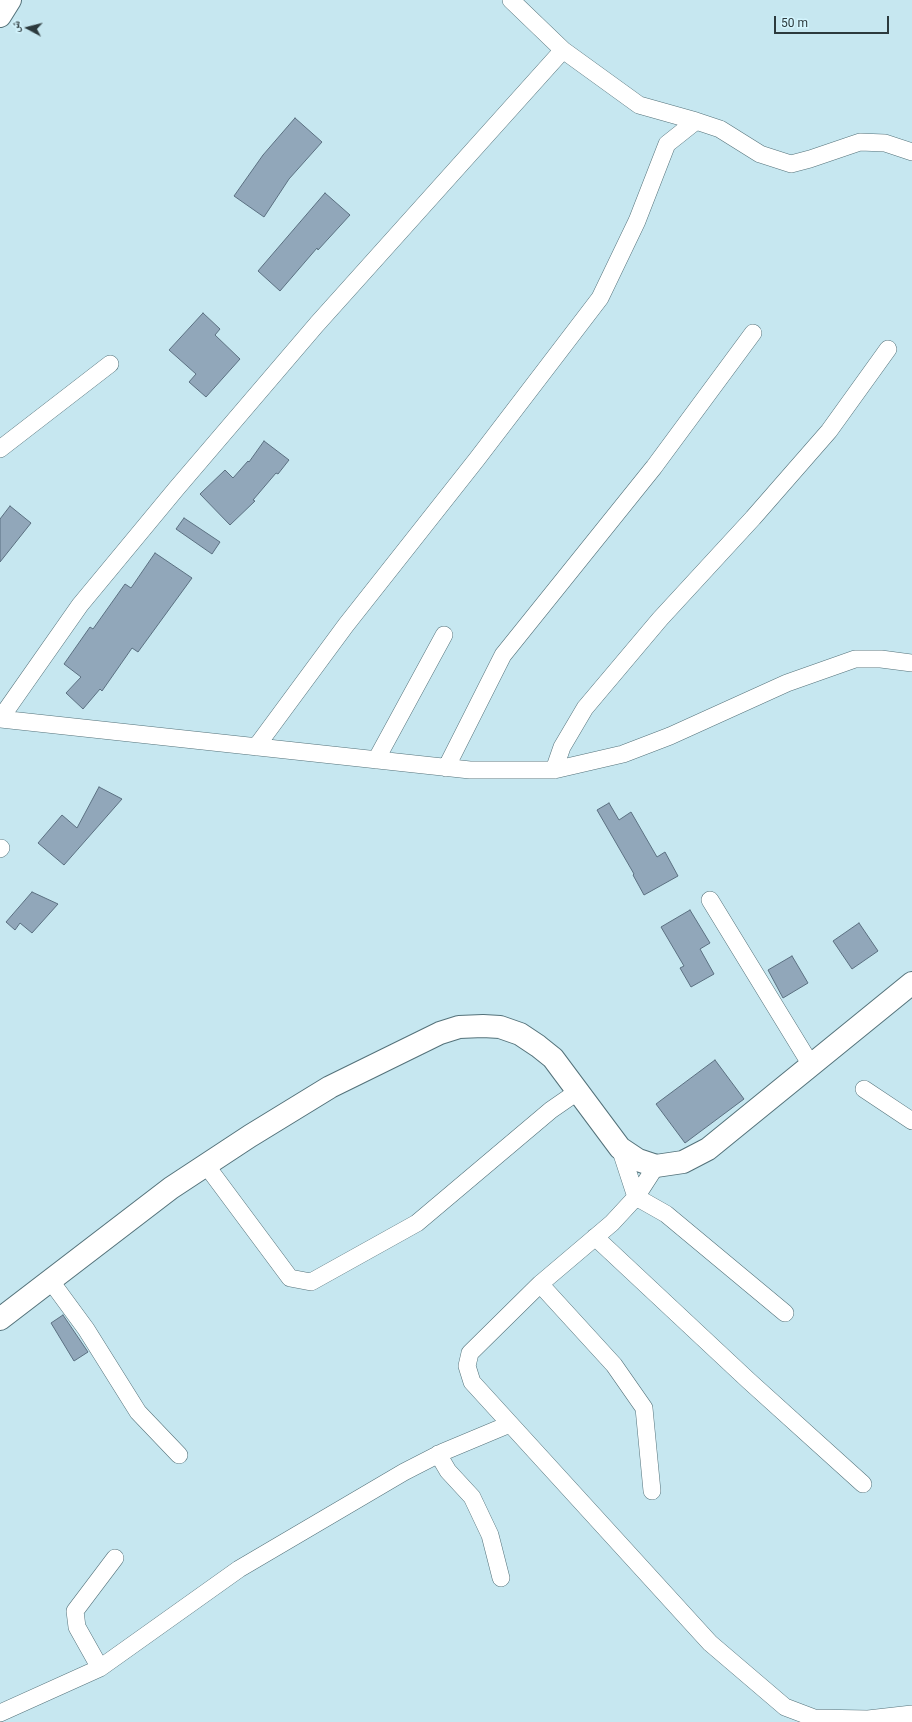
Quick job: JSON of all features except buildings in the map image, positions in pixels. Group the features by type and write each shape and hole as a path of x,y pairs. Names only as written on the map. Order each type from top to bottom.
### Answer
{"street":[{"path":"0,16 10,0"},
{"path":"511,0 563,50 639,105 696,120 720,129 760,154 791,164 860,142 884,143 912,152"},
{"path":"563,50 317,324 171,495 80,605 0,719 446,768 470,770 554,770 623,754 670,736 787,683 855,659 881,659 912,663"},
{"path":"256,747 346,625 477,459 600,298 637,221 667,144 696,120"},
{"path":"446,768 504,655 654,467 753,333"},
{"path":"554,770 562,747 585,708 660,620 753,518 829,431 888,349"},
{"path":"0,449 110,364"},
{"path":"376,760 444,635"},
{"path":"710,900 811,1065"},
{"path":"0,1319 171,1188 250,1136 330,1087 440,1033 459,1027 500,1027 520,1034 553,1058 620,1148 638,1160 656,1166 683,1162 708,1149 912,983"},
{"path":"864,1089 912,1121"},
{"path":"206,1165 290,1278 311,1282 417,1223 528,1128 577,1092"},
{"path":"620,1148 636,1197 666,1214 785,1313"},
{"path":"656,1166 636,1197 595,1237 540,1284 470,1353 467,1366 472,1382 710,1643 785,1707 814,1718 867,1720 912,1714"},
{"path":"595,1237 748,1381 863,1484"},
{"path":"50,1280 86,1329 138,1412 179,1455"},
{"path":"540,1284 614,1365 644,1408 652,1491"},
{"path":"0,1713 100,1668 239,1569 404,1472 438,1454 510,1424"},
{"path":"438,1454 448,1471 472,1497 490,1535 500,1578"},
{"path":"100,1668 77,1627 75,1610 116,1558"}]}
